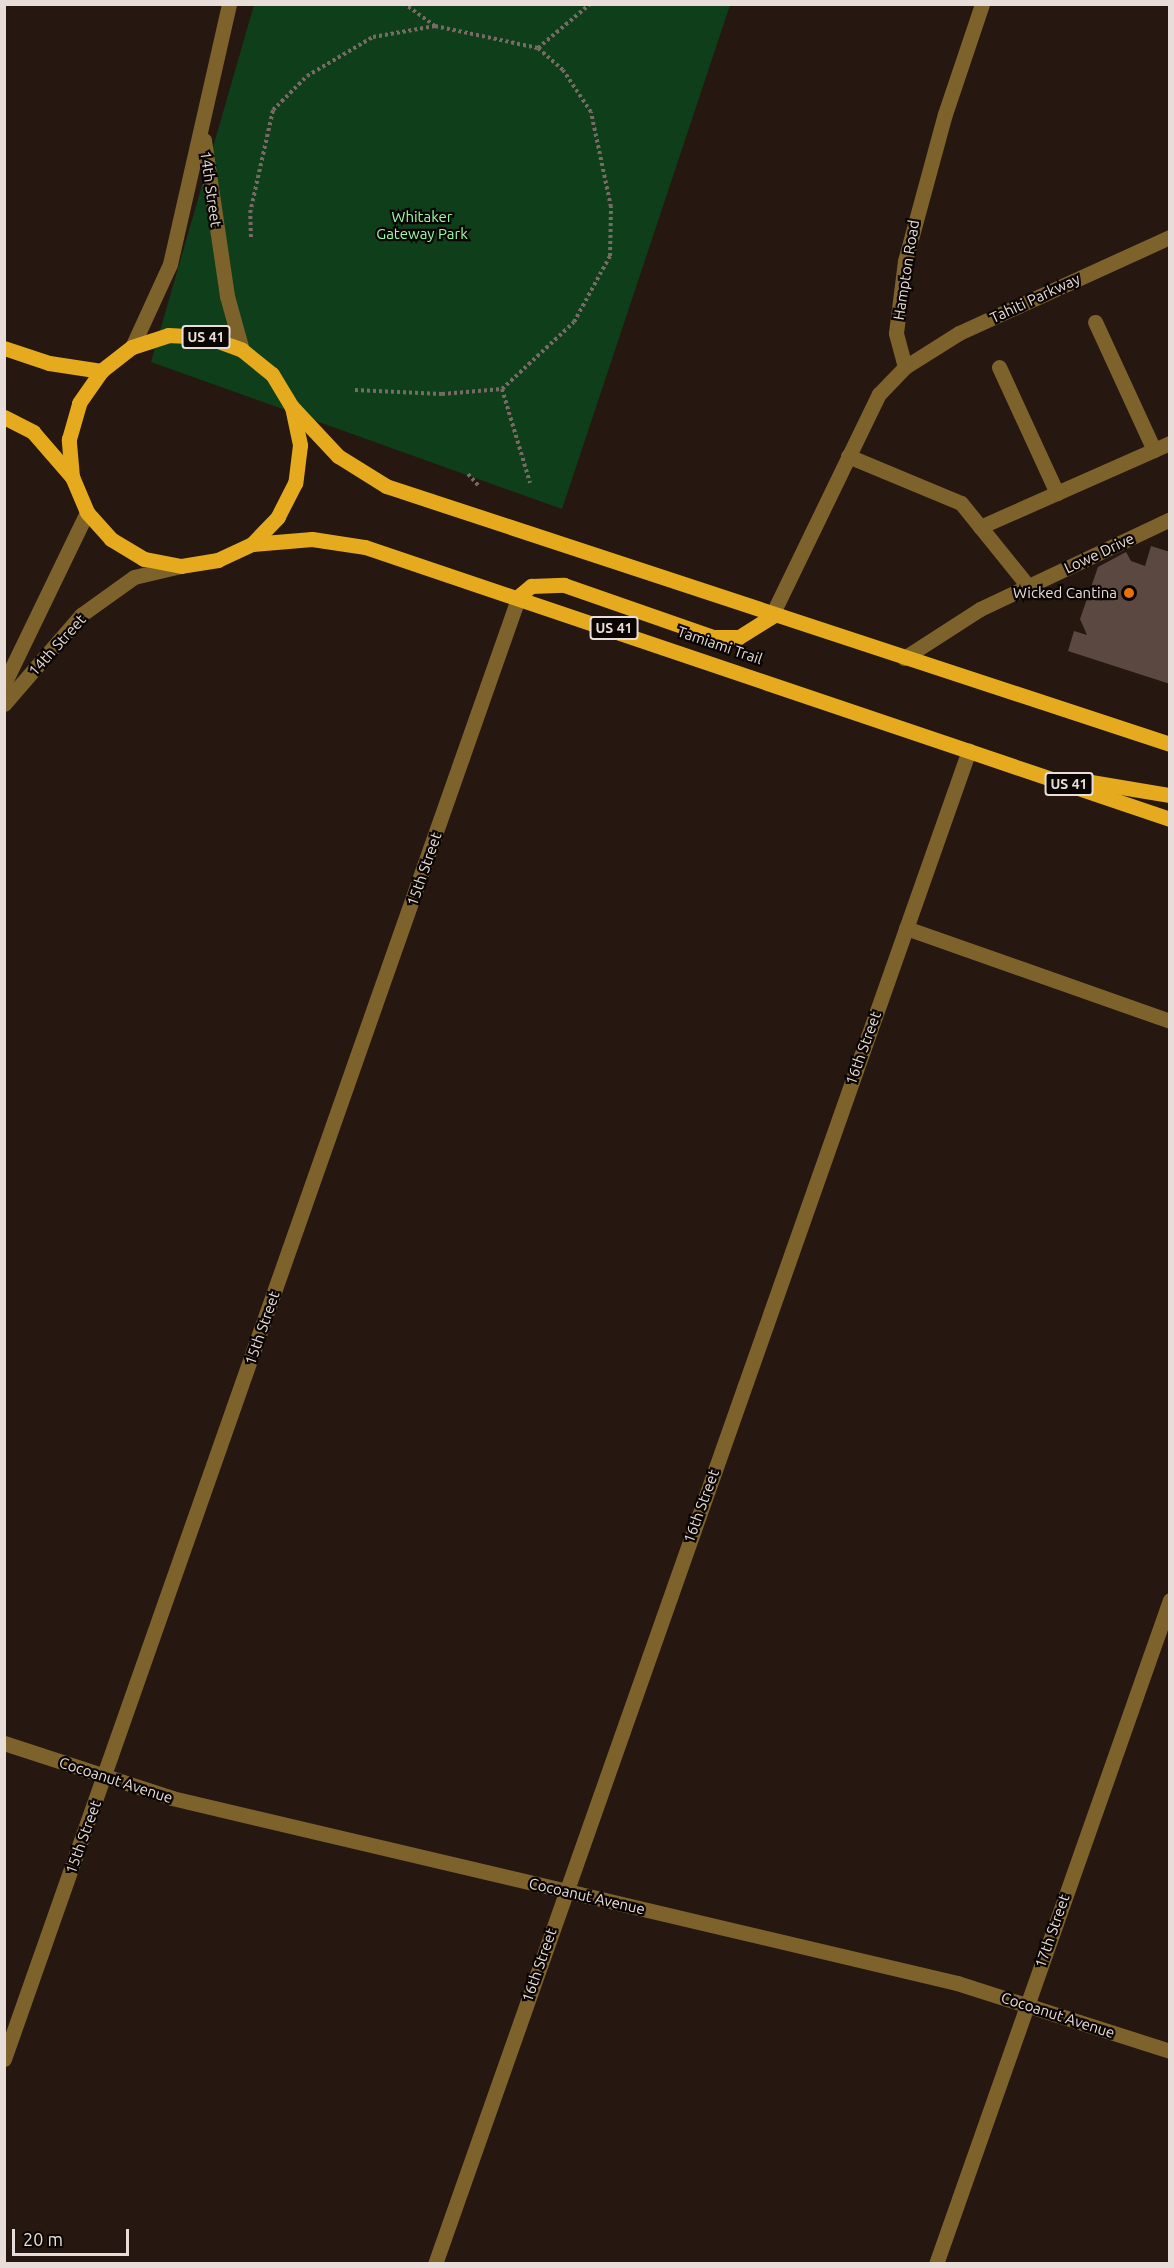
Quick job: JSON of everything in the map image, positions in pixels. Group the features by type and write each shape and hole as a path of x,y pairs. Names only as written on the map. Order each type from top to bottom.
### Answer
{"main road":[{"name":"Tamiami Trail","path":"72,477 69,439 79,403 101,370 132,347 178,336 207,337 242,350 272,374 292,407 338,456 386,486 771,616 1170,744"},
{"path":"4,348 49,363 101,370"},
{"name":"Tamiami Trail","path":"252,544 278,517 295,483 300,445 292,407"},
{"name":"Tamiami Trail","path":"4,417 33,432 72,477 87,512 111,540 144,559 181,566 218,560 252,544 312,539 365,548 519,596 1170,819"},
{"path":"519,596 531,586 564,585 713,637 739,637 771,616"},
{"path":"1035,773 1170,795"}],"street":[{"name":"14th Street","path":"132,347 170,264 203,134 229,4"},
{"name":"Hampton Road","path":"905,367 896,333 905,261 920,196 982,4"},
{"name":"14th Street","path":"203,134 227,296 242,350"},
{"name":"Tahiti Parkway","path":"905,367 959,333 1170,237"},
{"path":"1095,322 1154,450"},
{"path":"771,616 879,394 905,367"},
{"path":"999,367 1058,493"},
{"path":"980,527 1170,443"},
{"path":"849,456 961,503 1028,586"},
{"name":"14th Street","path":"4,684 87,512"},
{"name":"Lowe Drive","path":"904,658 1028,586 1170,519"},
{"name":"14th Street","path":"4,704 81,615 134,577 181,566"},
{"name":"15th Street","path":"4,2059 519,596"},
{"name":"16th Street","path":"435,2264 565,1890 969,750"},
{"path":"906,928 1170,1022"},
{"name":"17th Street","path":"936,2264 1170,1600"},
{"name":"Cocoanut Avenue","path":"4,1743 104,1777 957,1983 1170,2051"}],"path":[{"path":"405,4 435,26"},
{"path":"538,48 590,4"},
{"path":"251,237 250,213 273,110 307,76 373,37 435,26 538,48 563,70 591,112 611,207 610,256 574,322 502,389 442,394 355,390"},
{"path":"502,389 530,483"}],"green space":[{"name":"Whitaker Gateway Park","path":"254,5 730,5 562,509 151,362"}],"building":[{"name":"Wicked Cantina","path":"1151,546 1170,552 1170,684 1068,651 1074,631 1087,635 1080,619 1098,567 1126,552 1131,561 1145,566"}],"place":[{"name":"Wicked Cantina","path":"1129,593"}]}
